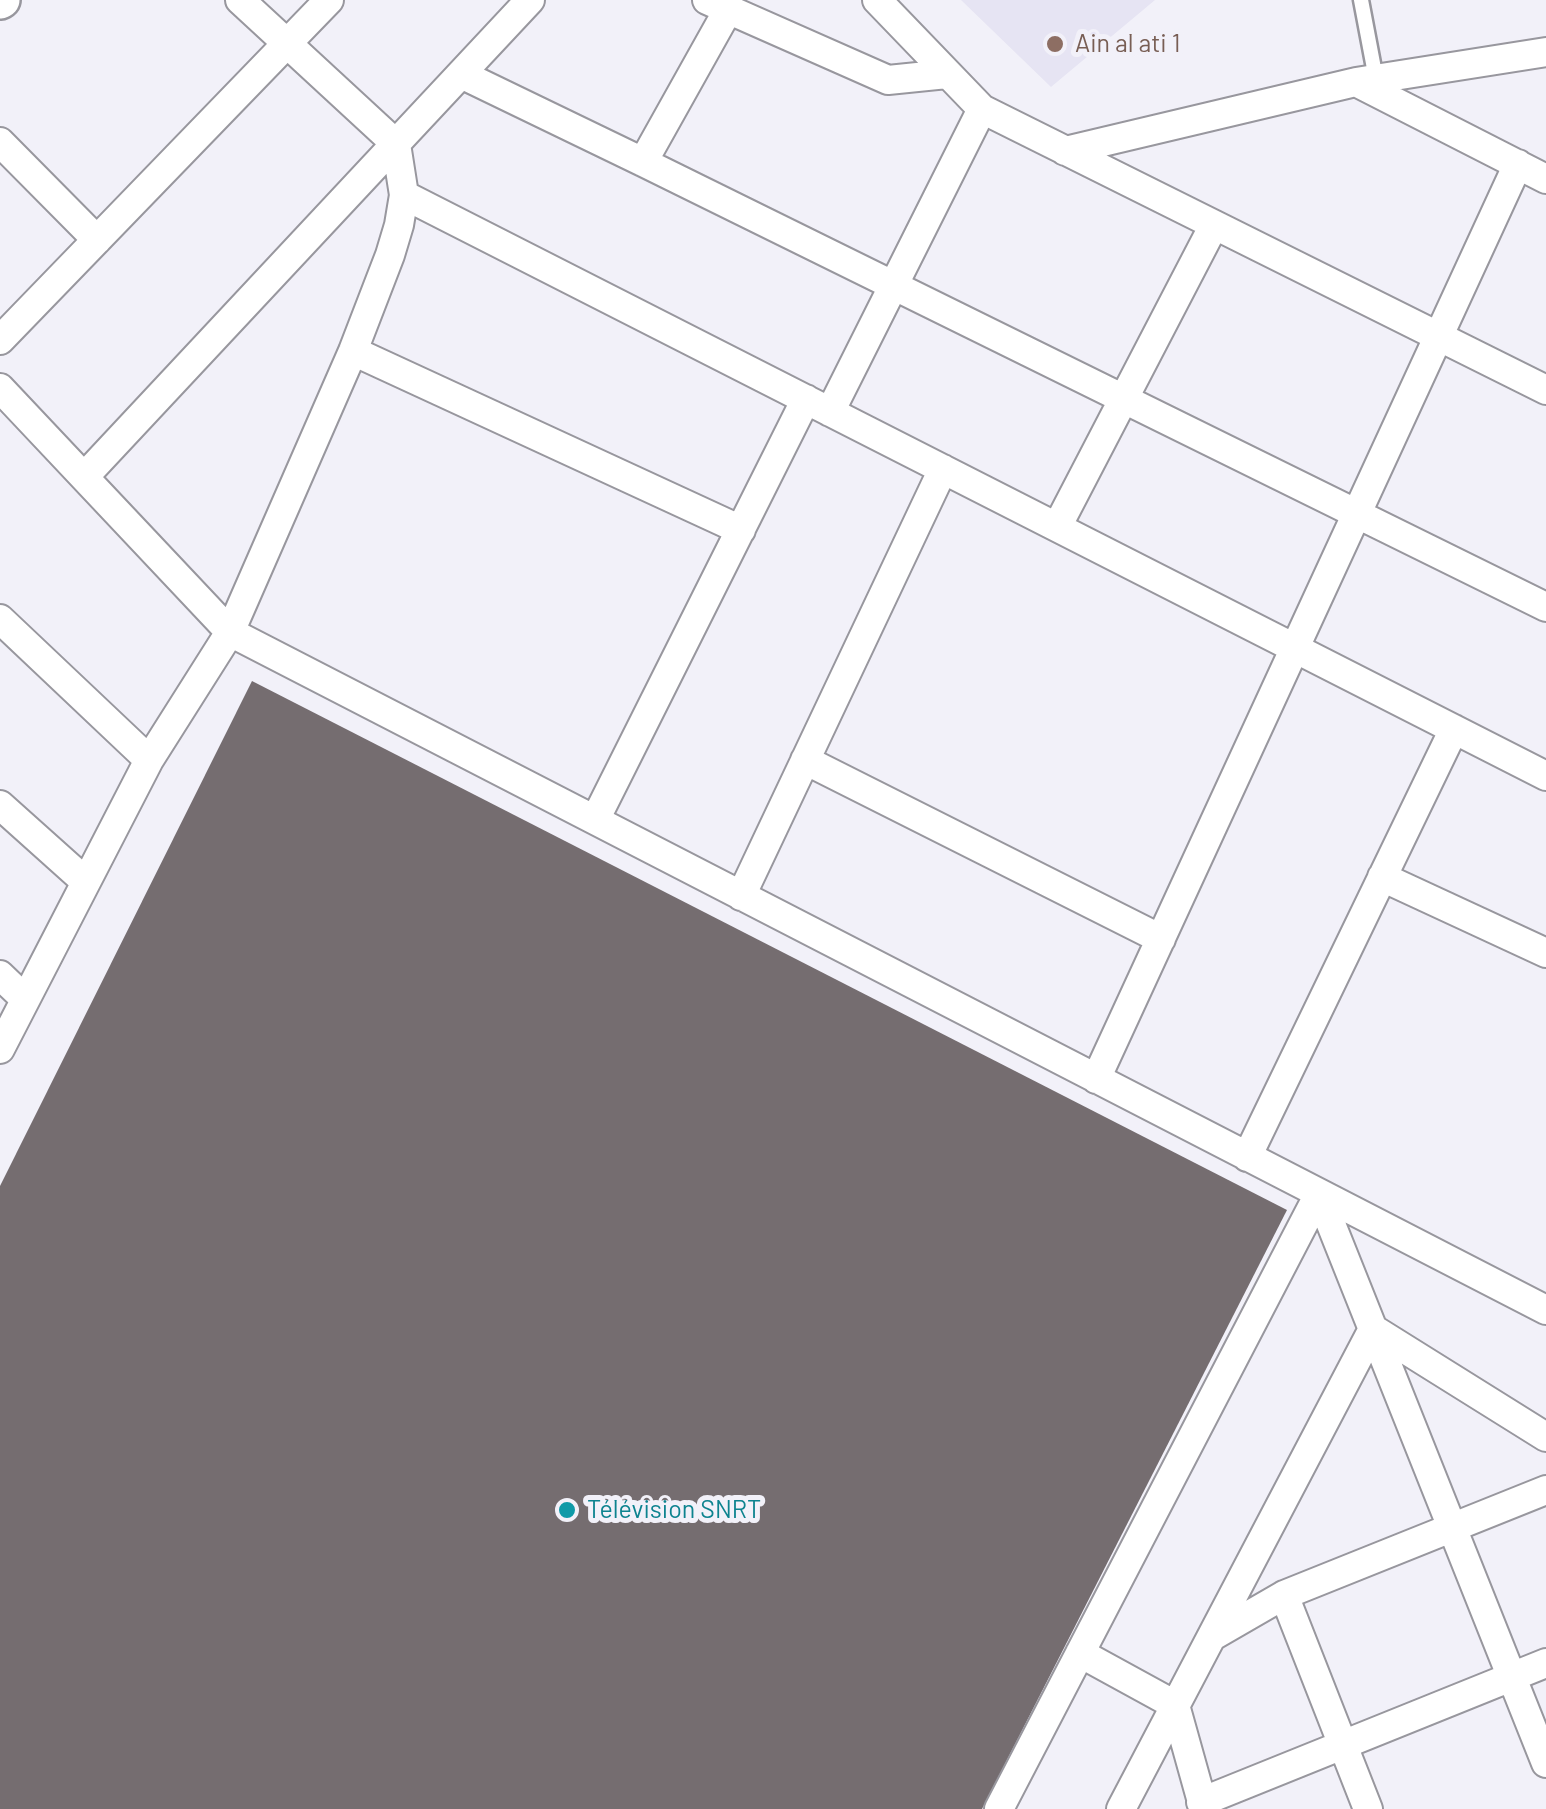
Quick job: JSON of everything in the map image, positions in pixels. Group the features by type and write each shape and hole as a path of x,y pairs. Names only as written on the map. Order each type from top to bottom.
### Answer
{"street":[{"path":"0,1048 148,760 230,632 390,256 404,195 396,144 240,0"},
{"path":"0,340 329,0"},
{"path":"84,477 530,0"},
{"path":"877,0 982,109 1546,390"},
{"path":"643,162 718,5 888,80 948,74"},
{"path":"1065,150 1366,80 1546,52"},
{"path":"461,74 1546,608"},
{"path":"1366,80 1546,179"},
{"path":"595,820 741,530 894,286 982,109"},
{"path":"0,142 97,240"},
{"path":"1096,1079 1518,164"},
{"path":"404,195 1546,776"},
{"path":"1057,527 1214,225"},
{"path":"352,351 741,530"},
{"path":"0,388 230,632 1546,1310"},
{"path":"741,896 943,469"},
{"path":"0,619 148,760"},
{"path":"1248,1157 1454,729"},
{"path":"805,760 1161,939"},
{"path":"0,805 86,882"},
{"path":"1382,877 1546,953"},
{"path":"0,974 25,999"},
{"path":"1319,1194 1546,1763"},
{"path":"999,1809 1319,1194"},
{"path":"1373,1329 1546,1437"},
{"path":"1121,1809 1373,1329"},
{"path":"1212,1637 1284,1595 1546,1490"},
{"path":"1284,1595 1368,1809"},
{"path":"1080,1653 1175,1706 1203,1805 1546,1663"}],"lane":[{"path":"1361,0 1366,80"}],"shaded area":[{"name":"Ain al ati 1","path":"961,0 1155,0 1051,87"}],"building":[{"name":"Télévision SNRT","path":"252,681 1287,1210 982,1809 0,1809 0,1186"}],"place":[{"name":"Ain al ati 1","path":"1055,44"},
{"name":"Télévision SNRT","path":"567,1510"}]}
